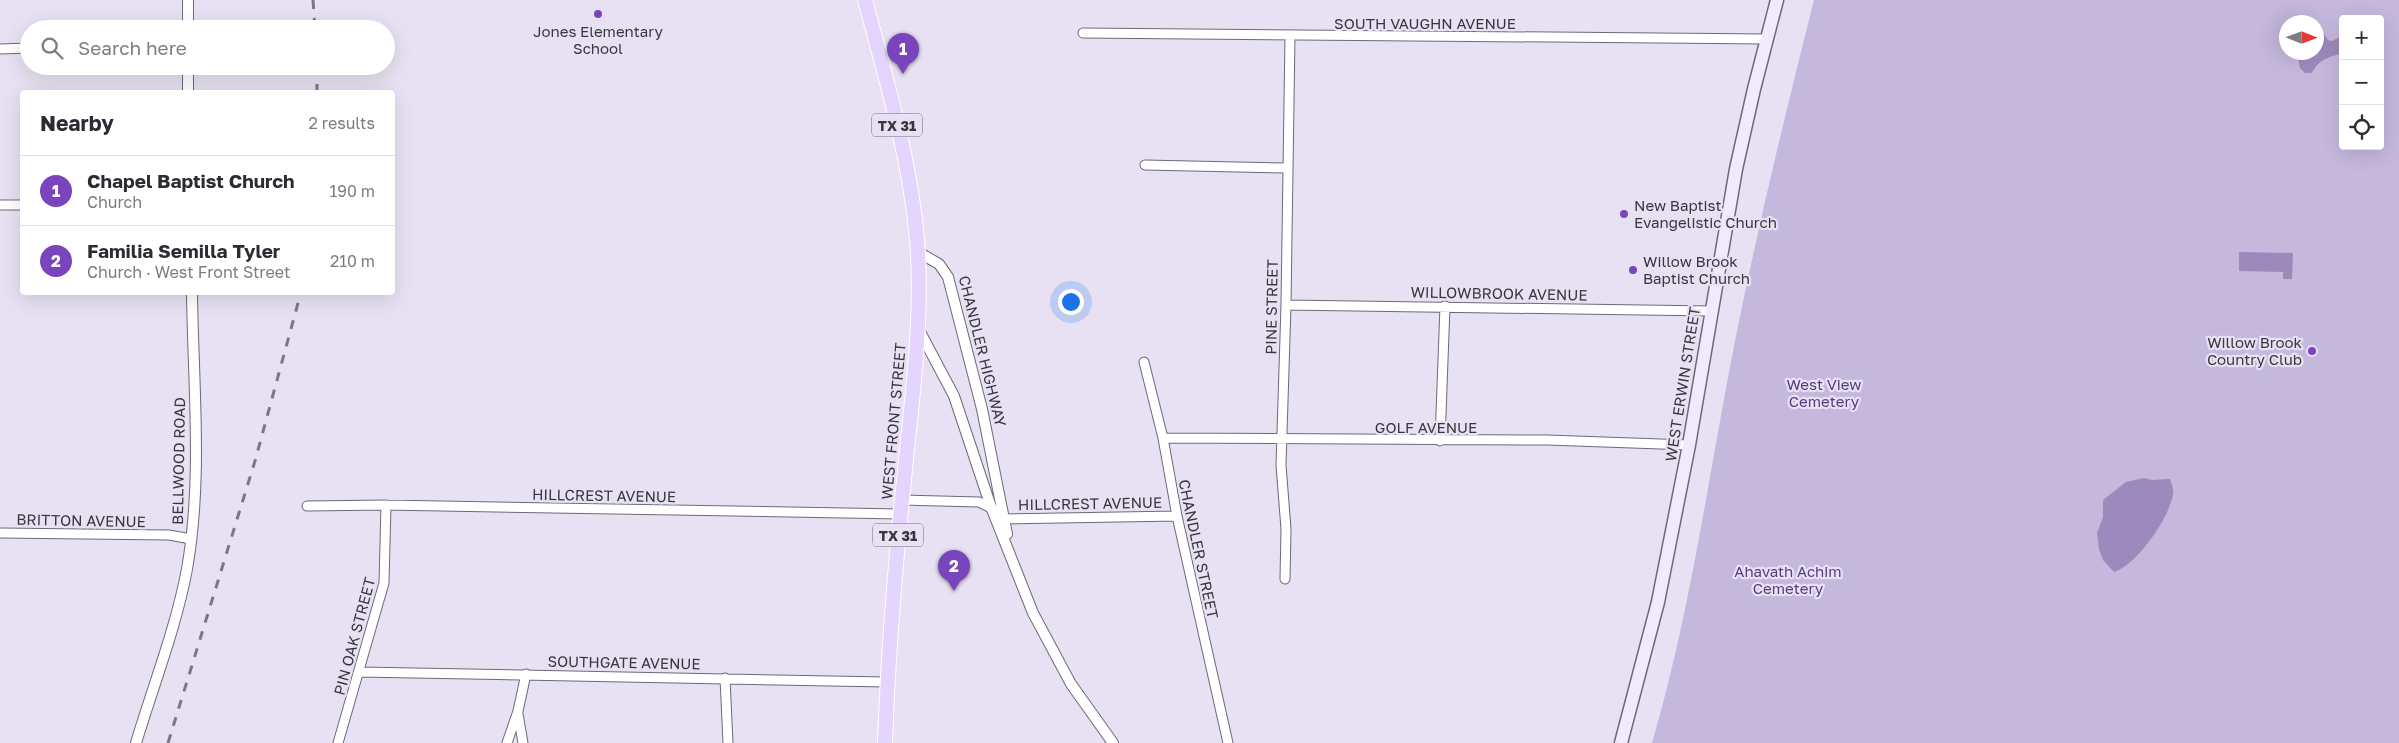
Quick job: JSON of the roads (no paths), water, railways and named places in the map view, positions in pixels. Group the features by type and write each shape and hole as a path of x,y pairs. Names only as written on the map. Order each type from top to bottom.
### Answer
{"main road":[{"name":"TX 31","path":"865,0 902,151 918,252"},
{"name":"WEST ERWIN STREET","path":"1621,743 1658,602 1689,445 1738,162 1766,39 1777,0"},
{"name":"WEST FRONT STREET","path":"885,743 887,682 918,327 918,252"}],"street":[{"path":"188,0 188,20"},
{"name":"SOUTH VAUGHN AVENUE","path":"1083,33 1766,39"},
{"name":"PINE STREET","path":"1285,579 1286,529 1282,440 1290,36"},
{"path":"0,49 20,48"},
{"path":"188,75 188,90"},
{"path":"1145,165 1287,168"},
{"path":"0,205 20,205"},
{"name":"CHANDLER HIGHWAY","path":"918,252 939,264 948,277 982,409 1000,519 1034,612 1057,660 1080,698 1113,743"},
{"name":"BELLWOOD ROAD","path":"136,743 178,604 191,539 195,481 192,295"},
{"name":"WILLOWBROOK AVENUE","path":"1286,304 1711,311"},
{"path":"1440,441 1445,306"},
{"name":"CHANDLER HIGHWAY","path":"918,327 954,396 991,506 1000,519"},
{"name":"CHANDLER STREET","path":"1144,362 1163,438 1177,516 1228,743"},
{"name":"GOLF AVENUE","path":"1163,438 1440,441 1547,440 1689,445"},
{"name":"HILLCREST AVENUE","path":"307,506 901,507 978,502 991,506"},
{"name":"PIN OAK STREET","path":"338,743 360,672 384,582 386,505"},
{"name":"HILLCREST AVENUE","path":"1000,519 1177,516"},
{"name":"BRITTON AVENUE","path":"0,533 169,535 191,539"},
{"name":"SOUTHGATE AVENUE","path":"360,672 887,682"},
{"path":"507,743 518,711 526,674"},
{"path":"725,678 728,743"},
{"path":"518,711 523,743"}],"railway":[{"path":"313,0 314,20"},
{"path":"317,75 317,90"},
{"path":"168,743 255,461 300,295"}],"place":[{"name":"Jones Elementary School","path":"598,14"},
{"name":"Chapel Baptist Church","path":"903,74"},
{"name":"New Baptist Evangelistic Church","path":"1624,214"},
{"name":"Willow Brook Baptist Church","path":"1633,270"},
{"name":"Willow Brook Country Club","path":"2312,351"},
{"name":"Familia Semilla Tyler","path":"954,591"}],"park label":[{"name":"West View Cemetery","path":"1824,392"},
{"name":"Ahavath Achim Cemetery","path":"1788,580"}]}
